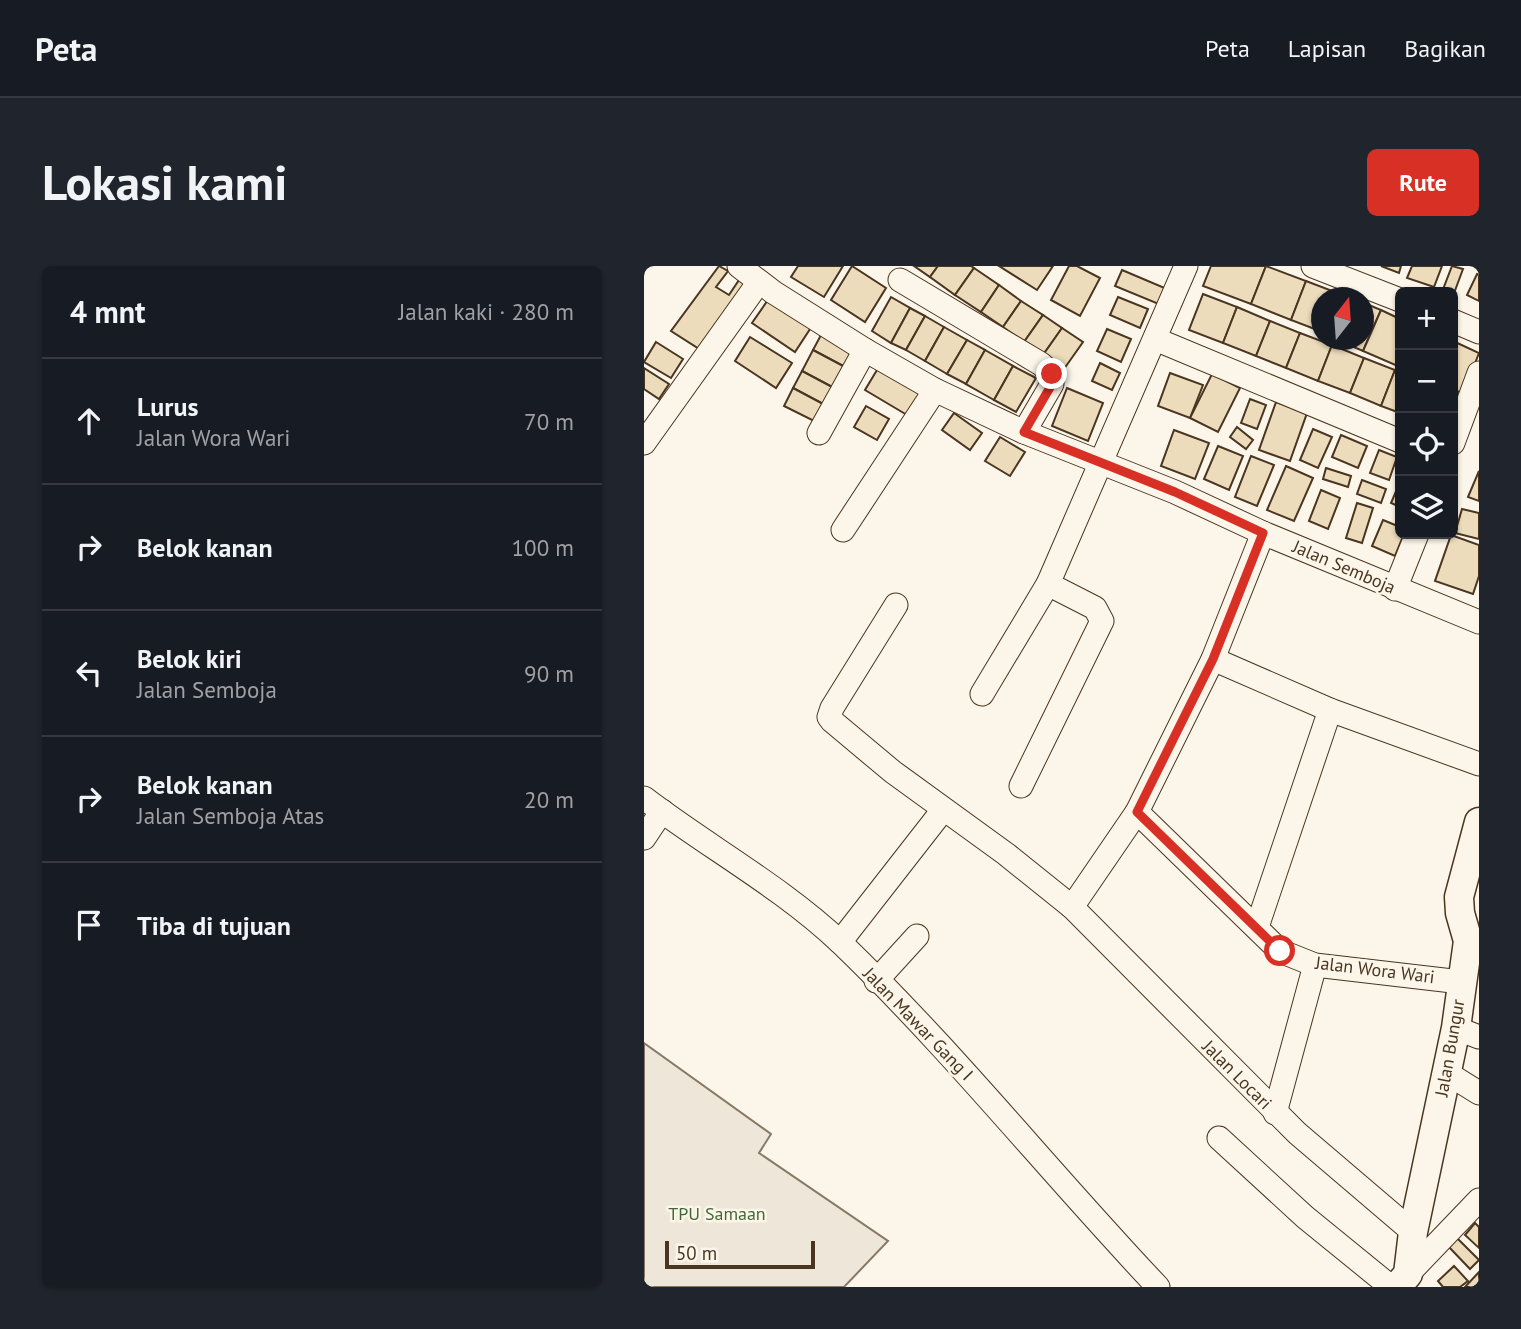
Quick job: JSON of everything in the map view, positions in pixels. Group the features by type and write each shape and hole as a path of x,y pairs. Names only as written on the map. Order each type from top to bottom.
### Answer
{"main road":[{"name":"Jalan Bungur","path":"1399,1283 1413,1232 1447,1073 1468,1032 1461,982 1473,936 1460,913 1472,869 1479,822"}],"street":[{"name":"Jalan Semboja","path":"739,266 759,282 865,350 935,390 1024,432 1175,492 1263,533 1479,622"},
{"path":"982,694 1048,584 1186,266"},
{"path":"1313,266 1395,298"},
{"path":"901,280 1041,364 1052,374 1052,384 1024,432"},
{"path":"644,443 653,414 759,282"},
{"path":"1458,323 1479,332"},
{"path":"1155,339 1395,440"},
{"path":"819,433 865,350"},
{"path":"1458,430 1479,373"},
{"path":"843,530 935,390"},
{"path":"1072,907 1137,812 1213,659 1263,533"},
{"path":"1395,589 1415,539"},
{"path":"1021,786 1102,621 1095,608 1048,584"},
{"name":"Jalan Locari","path":"896,604 832,708 830,717 893,772 1006,854 1072,907 1275,1113 1413,1232"},
{"path":"1213,659 1329,710 1479,764"},
{"path":"1257,927 1329,710"},
{"path":"644,838 653,804"},
{"name":"Jalan Mawar Gang I","path":"653,804 760,880 840,942 954,1060 1074,1198 1158,1287"},
{"path":"840,942 943,810"},
{"name":"Jalan Wora Wari","path":"1137,812 1280,951 1315,964 1461,982"},
{"path":"876,981 917,936"},
{"path":"1275,1113 1315,964"},
{"path":"1447,1073 1479,1093"},
{"path":"1219,1138 1305,1217 1399,1283 1479,1200"}],"green space":[{"name":"TPU Samaan","path":"644,1043 771,1134 759,1153 888,1241 844,1287 644,1287"}],"building":[{"path":"719,266 728,271 716,287 729,295 739,280 746,285 704,352 671,331"},
{"path":"798,266 843,266 824,297 791,277"},
{"path":"852,266 886,288 865,322 831,300"},
{"path":"914,266 938,266 930,277"},
{"path":"938,266 974,268 955,295 930,277"},
{"path":"999,266 1053,266 1037,290"},
{"path":"1069,266 1077,266 1100,278 1080,316 1051,300"},
{"path":"1211,266 1266,266 1251,304 1203,286"},
{"path":"1266,266 1306,281 1291,320 1251,304"},
{"path":"1381,266 1401,266 1399,273"},
{"path":"1412,266 1442,266 1434,287 1407,278"},
{"path":"1452,266 1463,269 1456,287 1444,287"},
{"path":"974,268 999,285 981,312 955,295"},
{"path":"1122,270 1167,289 1161,305 1115,286"},
{"path":"1477,274 1479,275 1479,301 1467,295"},
{"path":"1306,281 1322,287 1311,287 1311,328 1291,320"},
{"path":"999,285 1021,301 1003,327 981,312"},
{"path":"1203,294 1237,307 1223,343 1189,330"},
{"path":"770,297 812,326 795,352 752,323"},
{"path":"891,297 910,308 891,343 872,331"},
{"path":"1118,297 1148,309 1140,328 1110,315"},
{"path":"1021,301 1043,315 1024,342 1003,327"},
{"path":"1237,307 1270,321 1256,356 1223,343"},
{"path":"1374,307 1381,310 1374,326"},
{"path":"910,308 925,316 906,350 891,343"},
{"path":"1381,310 1395,317 1395,365 1363,351 1374,350 1374,326"},
{"path":"1043,315 1062,328 1043,355 1024,342"},
{"path":"925,316 944,327 925,361 906,350"},
{"path":"1270,321 1300,333 1286,368 1256,356"},
{"path":"944,327 967,340 947,374 925,361"},
{"path":"1062,328 1083,342 1064,369 1043,355"},
{"path":"1107,329 1131,339 1121,362 1097,351"},
{"path":"822,333 854,350 845,367 813,350"},
{"path":"1300,333 1311,337 1311,350 1330,350 1318,381 1286,368"},
{"path":"750,337 792,363 776,388 735,361"},
{"path":"967,340 985,350 966,384 947,374"},
{"path":"656,342 683,359 671,378 644,362"},
{"path":"1458,343 1479,353 1463,394 1458,392"},
{"path":"813,350 845,367 834,388 802,371"},
{"path":"985,350 1013,366 994,400 966,384"},
{"path":"1330,350 1344,350 1364,358 1350,393 1318,381"},
{"path":"1364,358 1395,370 1381,406 1350,393"},
{"path":"883,360 925,385 907,415 865,390"},
{"path":"1100,363 1120,373 1112,390 1092,381"},
{"path":"1013,366 1036,378 1016,412 994,400"},
{"path":"644,368 669,384 659,399 644,389"},
{"path":"1395,370 1395,411 1381,406"},
{"path":"802,371 834,388 825,405 793,388"},
{"path":"1170,373 1203,385 1190,418 1158,406"},
{"path":"1212,374 1240,388 1218,432 1190,418"},
{"path":"793,388 825,405 816,422 784,406"},
{"path":"1067,388 1103,403 1088,441 1052,426"},
{"path":"1458,395 1464,398 1458,414"},
{"path":"1250,399 1266,405 1257,429 1241,423"},
{"path":"1276,402 1307,413 1290,461 1259,450"},
{"path":"866,406 889,419 877,440 854,427"},
{"path":"954,413 982,433 970,450 942,430"},
{"path":"1237,427 1253,440 1246,449 1230,437"},
{"path":"1313,429 1332,437 1318,468 1300,460"},
{"path":"1174,430 1209,443 1195,479 1161,466"},
{"path":"1341,435 1367,446 1358,468 1332,457"},
{"path":"1000,437 1025,452 1010,476 985,461"},
{"path":"1218,446 1243,456 1229,490 1204,479"},
{"path":"1379,450 1395,456 1389,480 1370,473"},
{"path":"1251,456 1274,465 1257,506 1235,497"},
{"path":"1286,466 1313,478 1294,521 1267,510"},
{"path":"1326,468 1351,476 1348,487 1323,479"},
{"path":"1479,471 1479,501 1468,497"},
{"path":"1362,480 1386,489 1381,503 1357,494"},
{"path":"1321,490 1340,498 1328,529 1309,521"},
{"path":"1357,503 1373,508 1362,543 1346,538"},
{"path":"1462,509 1479,513 1479,539 1458,534"},
{"path":"1383,520 1395,525 1395,539 1402,539 1395,556 1372,546"},
{"path":"1458,538 1479,545 1479,576 1473,594 1435,581 1450,539"},
{"path":"1475,1223 1479,1227 1479,1248 1465,1235"},
{"path":"1457,1238 1479,1260 1470,1269 1448,1246"},
{"path":"1454,1266 1468,1281 1460,1287 1443,1287 1438,1281"},
{"path":"1479,1272 1479,1287 1465,1287"}],"route":[{"path":"1052,374 1052,384 1024,432 1121,469 1263,533 1213,659 1137,812 1280,951"}]}
